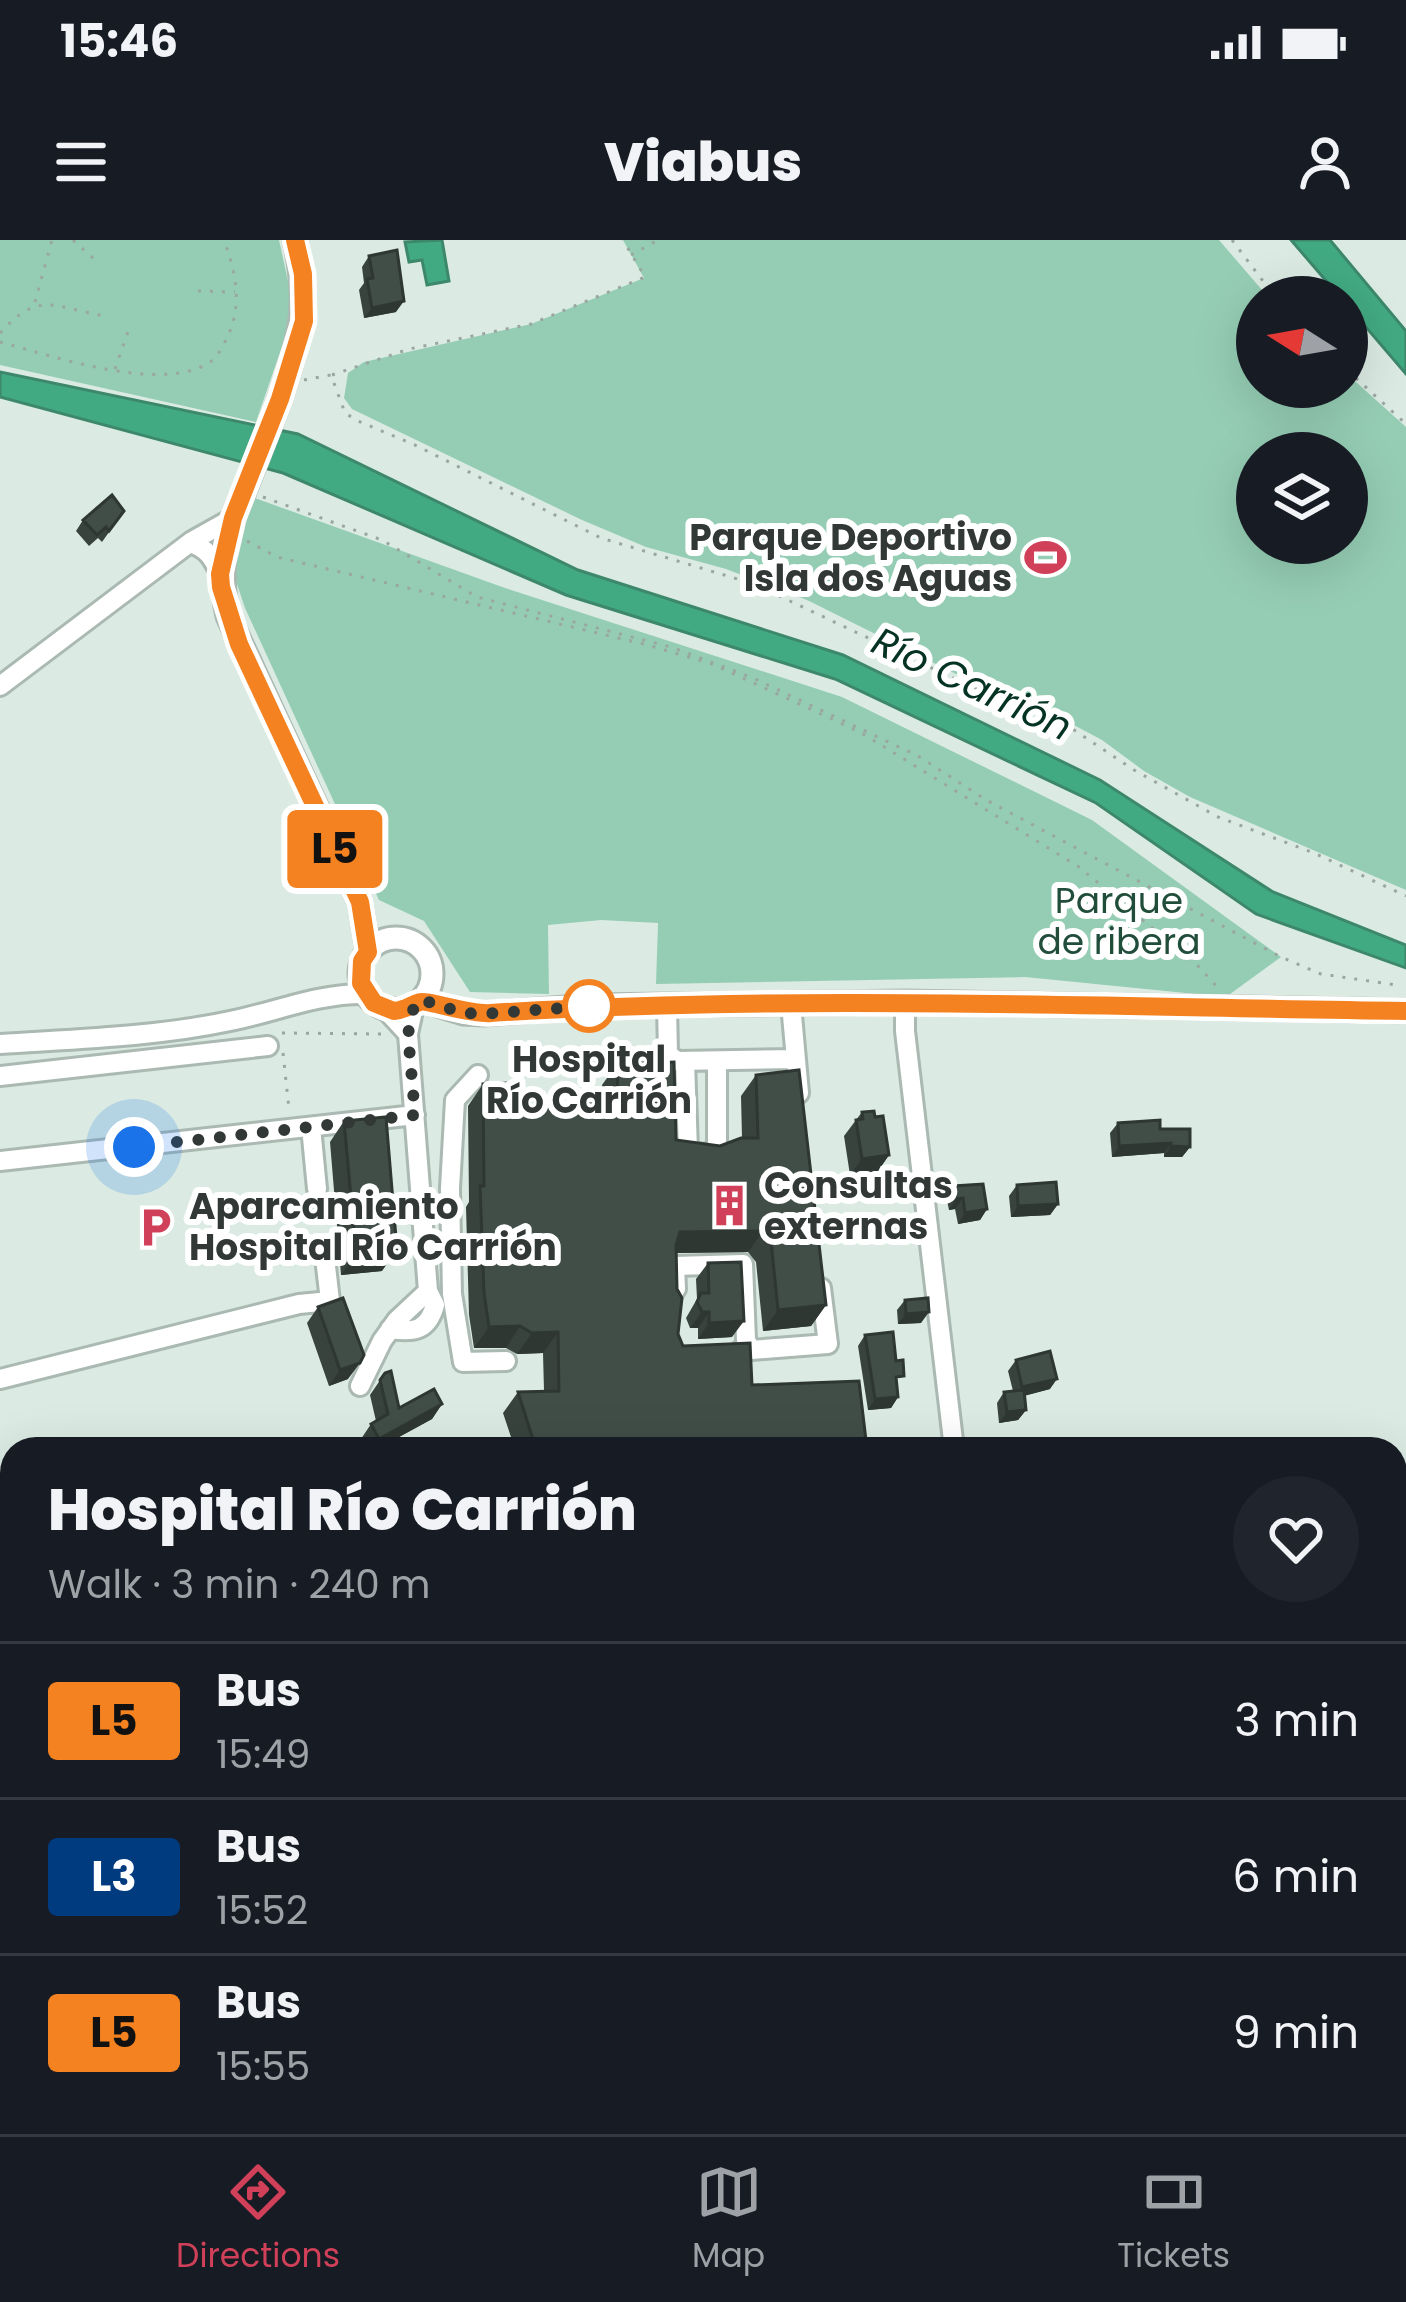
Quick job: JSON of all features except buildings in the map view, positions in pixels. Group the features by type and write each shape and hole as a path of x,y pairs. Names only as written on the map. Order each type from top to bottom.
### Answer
{"main road":[{"path":"295,240 303,274 304,321 250,494 231,527 220,574 239,644 360,902 368,952 360,972 365,994 385,1009 423,996 463,1013 591,1006 905,1002 1406,1011"},
{"path":"360,902 392,938"},
{"path":"368,952 392,938 404,938 423,949 432,968 423,996"}],"street":[{"path":"0,686 190,543 231,527"},
{"path":"190,543 212,556 220,574"},
{"path":"0,1044 102,1038 229,1022 332,994 365,994"},
{"path":"360,1386 390,1329 428,1291 408,1034 423,996"},
{"path":"905,1002 953,1437"},
{"path":"791,1004 801,1107"},
{"path":"667,1005 668,1054 685,1061 795,1059"},
{"path":"385,1009 408,1034"},
{"path":"0,1076 277,1044"},
{"path":"685,1061 688,1151 703,1154 717,1150 717,1062"},
{"path":"478,1075 455,1100 450,1189 452,1294 463,1362 506,1361"},
{"path":"0,1161 415,1115"},
{"path":"301,1128 317,1189"},
{"path":"0,1379 298,1304 329,1301 324,1249"},
{"path":"676,1310 675,1267 742,1264 746,1340 752,1349"},
{"path":"714,1352 828,1344 820,1273"}],"path":[{"path":"35,304 52,240"},
{"path":"73,240 94,259"},
{"path":"0,342 116,369 177,375 213,361 233,322 237,292 224,240"},
{"path":"282,392 409,350 530,324 645,278 623,240"},
{"path":"630,256 658,240"},
{"path":"1232,240 1259,276"},
{"path":"198,291 237,292"},
{"path":"0,333 20,310 35,304 105,316"},
{"path":"116,369 130,326"},
{"path":"331,375 345,413 358,421 601,538 754,584 957,680 1068,726 1218,817 1314,853 1406,896"},
{"path":"1368,389 1406,424"},
{"path":"250,494 382,540 477,597 671,647 753,678 918,756 988,801 1321,974 1396,985"},
{"path":"231,527 277,557 712,664 860,732 1079,867 1198,968 1236,1008"},
{"path":"301,1128 277,1044 408,1034"}],"green space":[{"path":"0,240 279,240 291,295 288,329 256,422 0,365"},
{"name":"Parque Deportivo Isla dos Aguas","path":"623,240 1219,240 1250,276 1236,276 1236,408 1368,408 1368,393 1406,427 1406,890 1190,797 1102,740 1038,706 960,676 807,600 726,569 646,547 582,520 352,409 344,398 348,373 364,362 531,324 644,278"},
{"name":"Parque de ribera","path":"252,497 505,588 842,697 1092,820 1281,957 1226,997 1025,977 656,984 658,923 601,920 548,925 549,994 470,992 424,921 379,900 245,608 234,575"}],"shaded area":[{"path":"442,240 449,281 427,285 422,260 409,262 405,242"},
{"path":"1291,240 1330,240 1360,276 1322,276"},
{"path":"1368,286 1406,331 1406,374 1368,330"},
{"path":"0,372 298,434 578,570 843,655 1100,780 1273,892 1406,945 1406,968 1256,914 1096,803 835,679 566,595 283,473 0,397"}],"bus line":[{"name":"L5","path":"295,240 303,274 304,321 280,399 233,518 221,587 239,644 360,902 368,952 362,961 361,983 374,1003 394,1011 422,1000 463,1013 484,1014 591,1006 905,1002 1406,1011"}],"place":[{"name":"Parque Deportivo Isla dos Aguas","path":"1046,558"},
{"name":"Hospital Río Carrión","path":"589,1006"},
{"name":"Consultas externas","path":"730,1206"},
{"name":"Aparcamiento Hospital Río Carrión","path":"155,1227"}],"route":[{"path":"134,1147 415,1115 408,1034 414,1006 422,1000 463,1013 484,1014 589,1006"}],"water label":[{"name":"Río Carrión","path":"972,684"}]}
